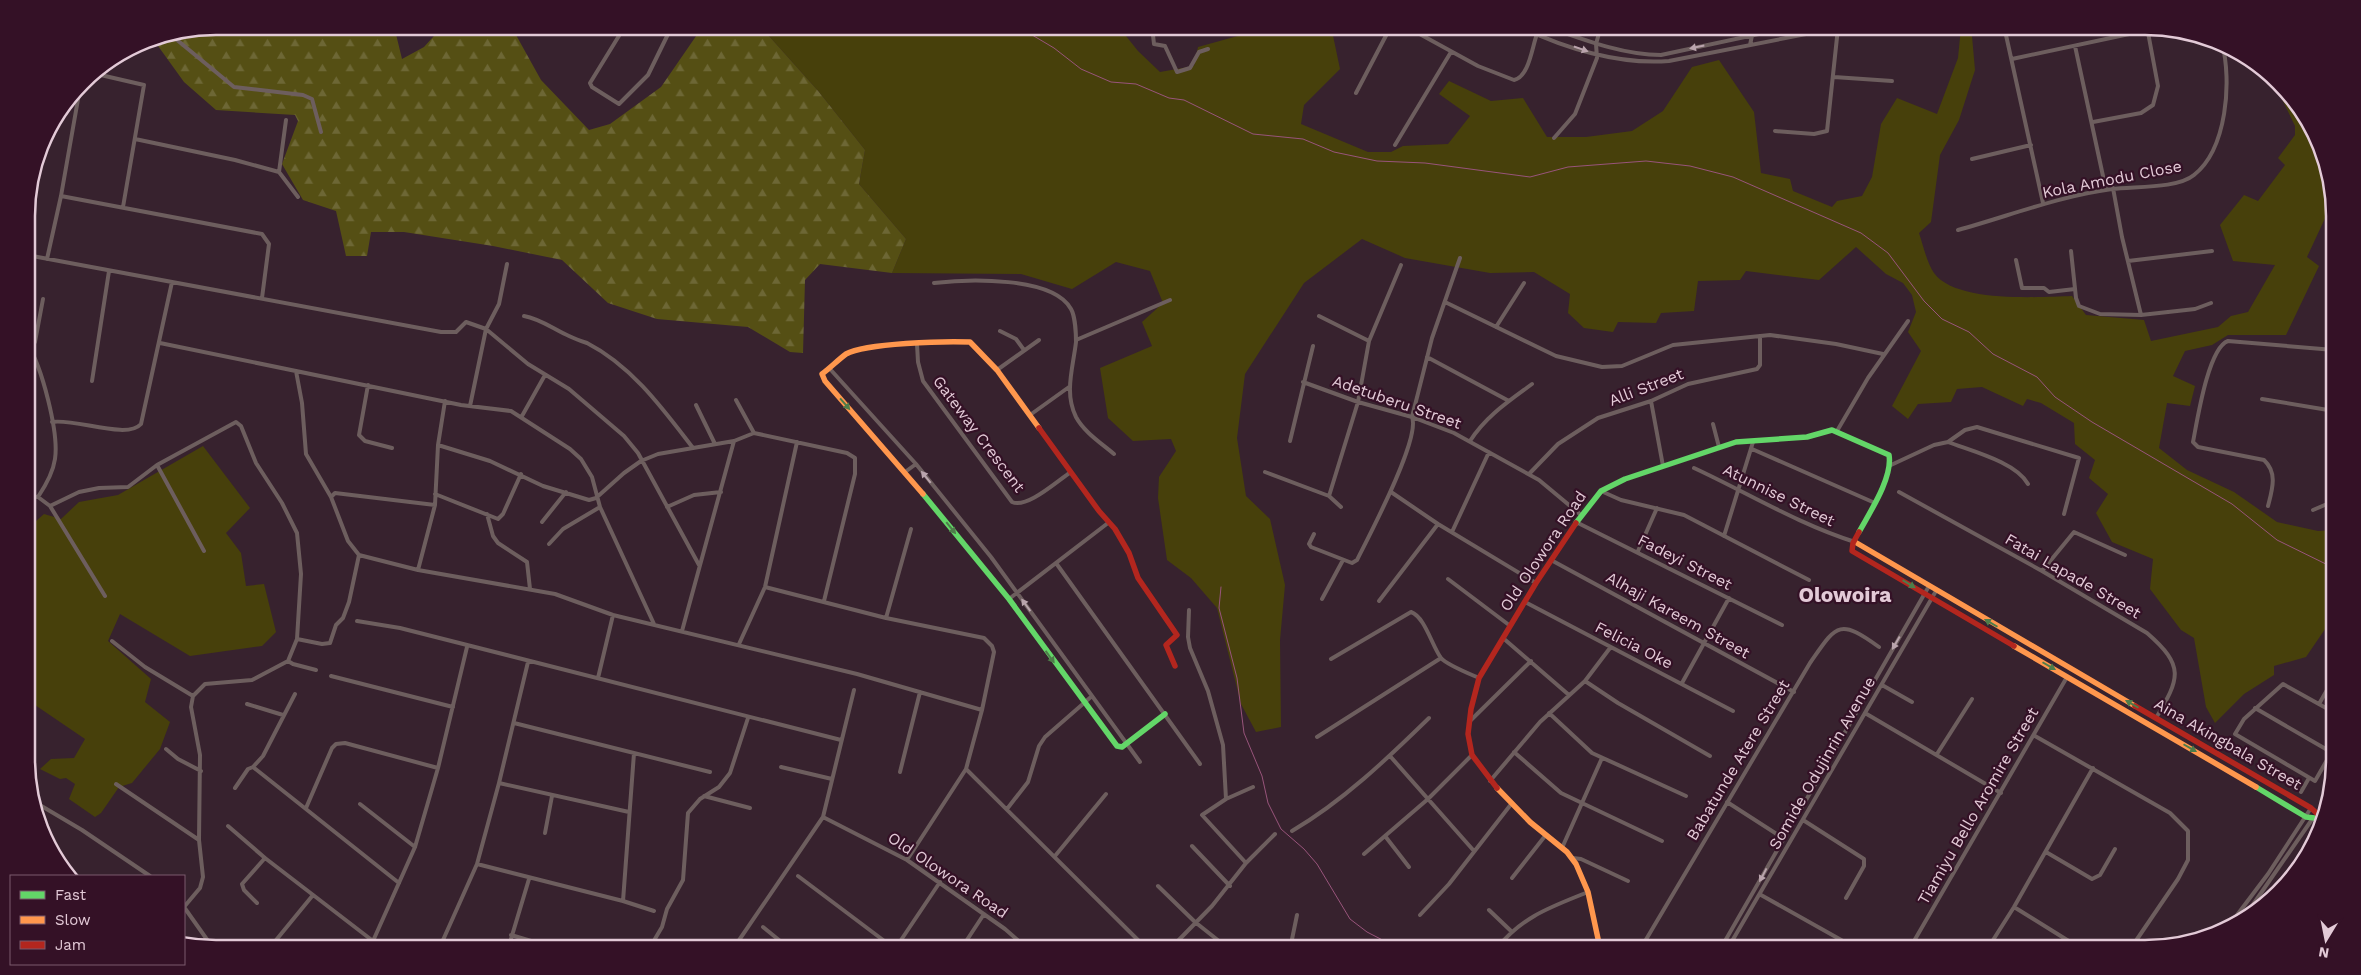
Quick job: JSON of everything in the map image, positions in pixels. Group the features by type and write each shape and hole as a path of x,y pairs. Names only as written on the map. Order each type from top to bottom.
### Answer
{"street":[{"path":"619,35 590,83 592,87 619,104 648,75 668,35"},
{"path":"1153,35 1154,44 1165,46 1177,72 1190,68 1199,52 1208,50"},
{"path":"1356,94 1386,35"},
{"path":"1421,35 1451,52 1508,79 1518,79 1524,71 1537,35"},
{"path":"1540,35 1596,55 1651,63 1804,35"},
{"path":"1570,35 1596,44 1649,55 1661,55 1756,35"},
{"path":"1554,138 1575,114 1596,55 1598,35"},
{"path":"1775,131 1814,134 1827,131 1837,35"},
{"path":"2006,35 2043,204"},
{"path":"2012,59 2120,35"},
{"path":"2093,122 2141,113 2153,105 2158,86 2149,35"},
{"path":"1750,46 1751,36"},
{"path":"176,39 234,87 303,95 312,99 321,132"},
{"path":"2075,46 2093,122 2106,190"},
{"path":"1395,145 1451,52"},
{"name":"Kola Amodu Close","path":"1958,230 2043,204 2114,188 2168,184 2184,181 2193,176 2201,168 2213,146 2225,108 2228,82 2225,54"},
{"path":"102,75 144,85 123,207"},
{"path":"1834,77 1892,81"},
{"path":"47,259 61,196 78,99"},
{"path":"279,172 286,120"},
{"path":"134,139 235,160 279,172 298,197"},
{"path":"1972,159 2030,145"},
{"path":"2114,188 2141,315"},
{"path":"61,196 262,234 269,244 262,298"},
{"path":"2071,251 2075,289 2079,306 2085,310 2100,314 2141,315 2195,309 2211,304"},
{"path":"2128,261 2212,251"},
{"path":"35,257 109,272 262,298 441,332 456,332 466,322 486,329 545,375 569,389 633,446 699,564"},
{"path":"1314,534 1309,544 1311,547 1343,560 1356,562 1391,492 1412,431 1412,417 1427,357 1460,258"},
{"path":"2016,260 2022,288 2044,288 2049,292 2075,289"},
{"path":"470,406 486,329 499,304 507,264"},
{"path":"1329,496 1358,402 1369,341 1400,265"},
{"path":"92,381 109,272"},
{"path":"52,422 74,421 129,431 138,428 145,412 172,282"},
{"path":"934,283 1006,283 1048,291 1066,303 1072,311 1076,340 1069,387 1076,416 1081,426 1114,454"},
{"path":"1496,327 1524,283"},
{"path":"35,342 43,299"},
{"path":"1076,340 1170,300"},
{"path":"1445,302 1556,356 1602,367 1622,366 1673,345 1780,335 1883,354"},
{"path":"524,316 540,320 586,343 623,368 665,412 693,448"},
{"path":"1319,316 1369,341"},
{"path":"1854,542 1875,503 1891,466 1889,455 1836,431 1883,354 1908,321"},
{"path":"1000,331 1016,339 1024,350"},
{"name":"Alli Street","path":"1529,474 1547,454 1580,428 1598,418 1651,401 1705,379 1757,369 1760,365 1760,336"},
{"path":"996,370 1039,340"},
{"path":"1165,714 1122,747 1117,746 1009,599 905,472 822,377 825,371 853,350 950,341 970,342 996,370 1121,538 1138,578 1177,636 1166,645 1175,666"},
{"path":"2268,506 2273,485 2273,472 2264,460 2198,447 2193,442 2201,397 2212,364 2220,346 2228,341 2326,349"},
{"path":"160,343 470,406 507,410 522,416 570,449 581,459 592,477 596,498 654,624"},
{"name":"Gateway Crescent","path":"917,344 918,362 923,381 1012,502 1016,504 1026,503 1071,472"},
{"path":"1290,441 1313,346"},
{"path":"1427,357 1509,401"},
{"path":"35,360 39,368 56,443 55,459 49,480 38,497"},
{"path":"830,369 916,464 991,557 1140,762"},
{"path":"296,371 302,403 306,454 331,497 348,541 358,555 418,570 530,588 555,594 613,614 738,644 982,710"},
{"path":"522,416 545,375"},
{"name":"Adetuberu Street","path":"1303,382 1358,402 1412,417 1470,441 1529,474 1581,515"},
{"path":"1470,441 1487,418 1532,384"},
{"path":"368,385 359,435 365,442 392,448"},
{"path":"1030,415 1069,387"},
{"path":"736,400 754,433"},
{"path":"2262,400 2326,410"},
{"path":"418,570 435,505 438,445 446,401"},
{"path":"1651,401 1663,466"},
{"path":"696,405 715,444"},
{"path":"50,506 79,492 99,488 128,487 157,465 233,423 239,424 256,463 275,491 297,532 301,574 297,640 288,660 252,680 205,684 193,696 191,707 198,738 201,771 199,840 202,882 185,906"},
{"path":"1714,424 1720,447"},
{"path":"1891,466 1934,444 1948,442 1965,430 1977,427 2079,458 2064,514"},
{"name":"Old Olowora Road","path":"1598,940 1588,892 1572,858 1545,836 1490,781 1472,754 1469,745 1469,721 1472,697 1479,678 1524,601 1576,522 1600,490 1663,466 1736,442 1807,437 1827,430 1836,431"},
{"path":"438,445 490,461 543,486 584,499 596,498 642,461 667,452 734,441 754,433 847,453 854,458 856,463 824,602"},
{"path":"682,631 734,441"},
{"path":"738,644 766,587 797,442"},
{"path":"1724,536 1753,442"},
{"path":"1948,442 2013,469 2028,484"},
{"path":"1752,449 1875,503"},
{"path":"1452,532 1489,452"},
{"path":"905,472 916,464"},
{"path":"157,465 204,551"},
{"name":"Atunnise Street","path":"1694,468 1806,524 1854,542"},
{"path":"1265,472 1329,496 1342,507"},
{"path":"435,494 501,518 521,474"},
{"path":"1600,490 1621,500 1689,517 1809,580"},
{"path":"542,522 566,492"},
{"path":"667,507 694,495 721,492"},
{"path":"1391,492 1438,524 1536,583"},
{"name":"Fatai Lapade Street","path":"1899,492 2042,571 2147,633 2162,646 2174,666 2176,680 2172,691 2156,718"},
{"path":"331,497 335,494 435,505"},
{"path":"35,497 50,506 104,596"},
{"path":"2313,510 2326,505"},
{"path":"549,544 563,529 600,507"},
{"path":"1638,551 1657,508"},
{"path":"487,514 493,536 498,544 527,562 530,588"},
{"name":"Fadeyi Street","path":"1576,522 1638,551 1782,624"},
{"path":"1009,599 1108,523"},
{"path":"1379,601 1438,524"},
{"path":"886,618 911,529"},
{"path":"2042,571 2074,532 2125,556"},
{"name":"Aina Akingbala Street","path":"2315,818 2309,818 1852,551 1854,542 2318,813"},
{"path":"297,640 322,644 330,643 336,625 343,618 349,602 358,555"},
{"path":"1322,600 1343,560"},
{"name":"Alhaji Kareem Street","path":"1551,560 1794,692"},
{"path":"1056,563 1200,764"},
{"path":"1448,579 1509,626"},
{"path":"1726,940 1783,838 1929,586"},
{"path":"766,587 886,618 984,638 989,641 994,652 982,710 966,769 907,860"},
{"name":"Somide Odujinrin Avenue","path":"1733,940 1936,591"},
{"path":"1682,683 1729,598"},
{"name":"Felicia Oke","path":"1524,601 1610,648 1682,683 1733,711"},
{"path":"1189,610 1188,637 1190,648 1208,691 1223,745 1226,799"},
{"path":"1331,659 1411,612 1415,613 1442,658 1479,678"},
{"path":"598,678 613,614"},
{"path":"357,621 400,628 467,647 598,678 748,718 841,740"},
{"name":"Babatunde Atere Street","path":"1646,940 1810,663 1831,634 1837,629 1846,628 1856,631 1879,647"},
{"path":"1502,638 1569,696"},
{"path":"112,641 145,668 193,696"},
{"path":"373,940 415,847 438,768 467,647"},
{"path":"1490,781 1549,713 1585,682 1610,648"},
{"path":"1316,737 1442,658"},
{"path":"288,660 293,664 316,670"},
{"path":"443,940 477,864 499,783 528,662"},
{"path":"1469,721 1531,662"},
{"path":"331,676 453,707"},
{"name":"Tiamiyu Bello Aromire Street","path":"1915,940 2068,677"},
{"path":"1585,682 1710,756"},
{"path":"2326,708 2283,684 2244,719 2236,732 2236,736 2315,781 2326,762"},
{"path":"1882,685 1912,702"},
{"path":"738,940 823,817 854,690"},
{"path":"2319,704 2326,691"},
{"path":"900,772 920,692"},
{"path":"235,788 248,769 253,767 263,756 295,694"},
{"path":"1007,809 1028,782 1039,746 1045,737 1092,696"},
{"path":"1937,754 1972,699"},
{"path":"247,704 283,715"},
{"path":"2255,708 2326,749"},
{"path":"1549,713 1583,746 1602,758 1686,796"},
{"path":"1865,713 2001,793"},
{"path":"654,940 662,927 667,909 683,880 688,813 704,796 719,787 730,773 748,718"},
{"path":"1292,831 1316,817 1390,756 1429,718"},
{"path":"514,723 710,772"},
{"path":"2034,736 2170,813 2188,831 2188,860 2178,879 2136,940"},
{"path":"306,808 332,748 336,744 345,743 438,768"},
{"path":"166,749 178,759 201,771"},
{"path":"1514,752 1549,784 1582,804 1662,841"},
{"path":"622,901 634,753"},
{"path":"1364,854 1428,799 1472,754"},
{"path":"1390,756 1474,851"},
{"path":"1562,848 1602,758"},
{"path":"253,767 399,883"},
{"path":"781,767 832,780"},
{"path":"1993,940 2046,852 2093,768"},
{"path":"966,769 1139,940"},
{"path":"2300,792 2309,778"},
{"path":"499,783 629,812"},
{"path":"116,784 199,840"},
{"path":"1246,863 1203,816 1204,812 1226,799 1253,787"},
{"path":"1055,856 1106,794"},
{"path":"545,833 552,796"},
{"path":"704,796 750,808"},
{"path":"1727,802 1783,838"},
{"path":"1420,915 1449,884 1512,803"},
{"path":"360,804 415,847"},
{"path":"41,806 82,830 149,875"},
{"path":"2252,905 2309,818 2311,808"},
{"name":"Old Olowora Road","path":"823,817 907,860 984,914 1017,940"},
{"path":"2237,916 2309,818"},
{"path":"1803,820 1864,859 1864,866 1846,898"},
{"path":"228,826 265,858 372,940"},
{"path":"1178,940 1230,886 1246,863 1275,834"},
{"path":"1385,836 1409,867"},
{"path":"1512,878 1545,836"},
{"path":"1192,846 1230,886"},
{"path":"2046,852 2092,879 2100,875 2115,849"},
{"path":"257,902 244,890 242,884 265,858"},
{"path":"1572,858 1581,859 1628,881"},
{"path":"477,864 654,911"},
{"path":"798,876 883,940"},
{"path":"510,940 529,878"},
{"path":"901,940 940,882"},
{"path":"1158,886 1195,922 1219,940"},
{"path":"1504,940 1511,931 1533,915 1588,892"},
{"path":"276,940 313,894"},
{"path":"1760,894 1843,940"},
{"path":"2014,907 2067,940"},
{"path":"185,908 207,940"},
{"path":"1489,910 1511,931"},
{"path":"967,940 984,914"},
{"path":"1292,940 1297,914"},
{"path":"763,927 779,940"},
{"path":"511,935 528,940"}],"shaded area":[{"path":"768,35 1125,35 1138,51 1160,72 1194,66 1198,47 1241,35 1333,35 1340,69 1304,105 1301,124 1368,152 1391,152 1403,146 1448,144 1470,116 1439,94 1449,81 1491,101 1523,98 1547,137 1586,137 1632,131 1663,111 1692,67 1719,60 1754,112 1761,173 1790,179 1793,191 1832,207 1837,201 1862,196 1872,177 1881,124 1897,98 1937,114 1958,58 1960,35 1971,35 1975,70 1959,120 1940,155 1931,222 1919,233 1927,259 1934,273 1945,283 1978,294 2019,297 2072,296 2086,315 2144,320 2151,341 2218,327 2231,316 2248,312 2275,265 2233,261 2220,225 2244,195 2258,201 2285,165 2278,158 2295,135 2295,126 2281,97 2295,115 2307,136 2323,181 2326,216 2307,257 2319,266 2286,335 2228,335 2212,345 2185,351 2173,376 2195,386 2190,406 2167,403 2159,448 2187,470 2234,492 2277,522 2318,531 2326,530 2326,628 2306,657 2274,666 2274,675 2244,694 2215,723 2206,707 2194,638 2181,630 2150,589 2153,559 2112,542 2096,513 2108,494 2089,478 2095,460 2075,444 2074,423 2041,403 2027,399 2023,406 1982,387 1957,389 1951,402 1918,404 1908,419 1892,406 1921,351 1908,332 1916,312 1912,295 1903,283 1886,274 1856,247 1819,280 1746,271 1740,280 1698,281 1694,311 1661,313 1656,323 1618,322 1613,332 1584,328 1568,313 1570,294 1534,272 1490,273 1405,258 1362,239 1304,283 1245,374 1237,438 1246,496 1270,519 1285,585 1280,640 1281,727 1256,732 1241,704 1217,608 1191,578 1167,560 1158,498 1159,477 1176,451 1171,439 1133,441 1108,418 1100,368 1152,346 1142,322 1163,303 1150,271 1116,262 1072,289 1021,274 892,273 906,239 859,184 865,150 819,92"},
{"path":"203,446 250,508 226,533 241,553 246,586 264,584 276,632 262,646 190,656 120,614 108,641 151,679 145,702 170,722 160,749 132,783 119,787 101,813 95,817 69,799 75,784 66,778 60,779 40,769 51,759 74,758 85,739 35,705 35,522 44,514 61,519 79,502 118,495"}],"green space":[{"path":"204,35 396,35 402,59 424,47 435,35 516,35 541,80 589,130 610,124 661,87 697,35 768,35 819,92 865,150 859,184 906,239 892,273 820,264 805,280 803,353 790,352 748,327 657,319 608,303 562,260 493,246 404,232 371,232 367,256 346,256 336,211 303,200 282,164 298,121 295,115 216,110 184,82 157,45 181,38"}],"waterway":[{"path":"1032,35 1054,48 1081,69 1111,82 1136,84 1169,98 1184,100 1253,134 1303,139 1334,152 1377,161 1425,163 1530,177 1568,167 1646,161 1690,166 1733,177 1861,233 1888,253 1924,301 1942,319 1969,332 1993,354 2037,377 2055,397 2092,422 2232,504 2277,540 2326,564"},
{"path":"1221,587 1219,608 1237,678 1244,733 1262,776 1268,803 1281,829 1304,849 1317,864 1350,919 1367,932 1383,940"}],"traffic: fast":[{"path":"1576,523 1601,491 1625,479 1736,442 1807,437 1832,430 1889,455 1888,474 1859,532"},
{"path":"923,494 1009,599 1117,746 1122,747 1165,714"},
{"path":"2256,787 2306,817 2316,818"}],"traffic: slow":[{"path":"923,494 825,381 822,374 846,354 856,350 887,345 925,342 970,342 997,370 1039,428"},
{"path":"1855,542 2135,706"},
{"path":"2014,646 2256,787"},
{"path":"1497,788 1530,822 1567,852 1576,864 1588,892 1598,940"}],"traffic: jam":[{"path":"1039,428 1099,511 1115,529 1129,553 1138,578 1177,635 1166,645 1175,666"},
{"path":"1497,788 1472,755 1468,734 1471,709 1479,678 1536,583 1576,523"},
{"path":"1859,532 1853,543 1852,551 2014,646"},
{"path":"2135,706 2311,808 2317,814"}],"district":[{"name":"Olowoira","path":"1845,594"}]}
